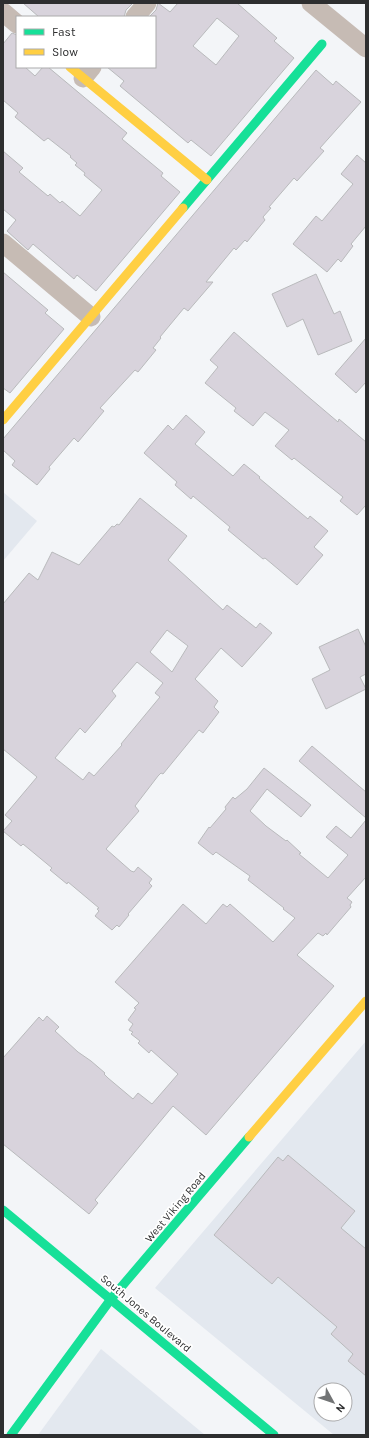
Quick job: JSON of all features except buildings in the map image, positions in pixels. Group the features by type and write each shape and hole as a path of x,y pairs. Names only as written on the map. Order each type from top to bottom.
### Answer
{"street":[{"path":"136,16 147,3"},
{"path":"311,3 366,48"},
{"path":"3,12 16,23"},
{"path":"3,420 322,44"},
{"path":"82,71 207,180"},
{"path":"3,243 90,317"},
{"name":"West Viking Road","path":"11,1435 111,1299 366,1002"},
{"name":"South Jones Boulevard","path":"3,1210 274,1435"}],"shaded area":[{"path":"3,492 37,521 3,561"},
{"path":"366,1041 366,1435 334,1435 318,1422 353,1422 353,1382 313,1382 313,1418 155,1288"},
{"path":"101,1349 205,1435 38,1435"}],"traffic: fast":[{"path":"183,208 322,44"},
{"path":"11,1435 111,1299 249,1137"},
{"path":"3,1210 274,1435"}],"traffic: slow":[{"path":"71,68 207,180"},
{"path":"3,420 183,208"},
{"path":"249,1137 366,1001"}]}
